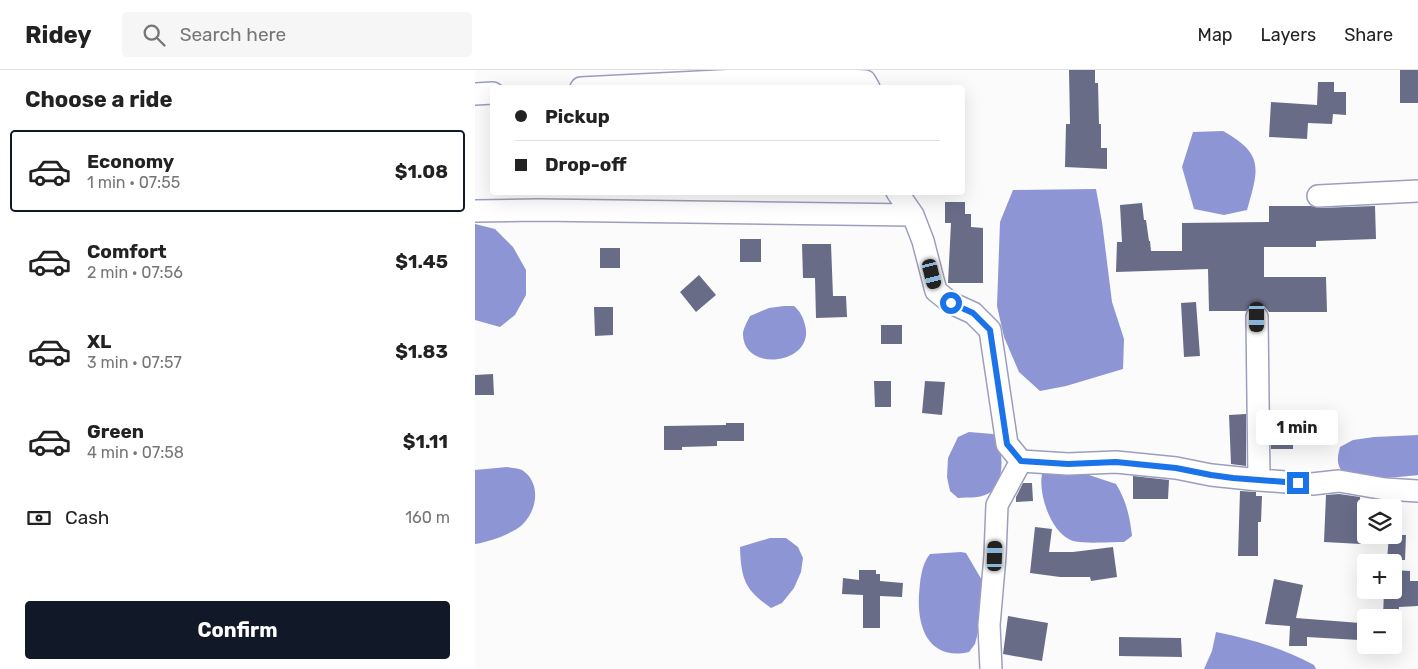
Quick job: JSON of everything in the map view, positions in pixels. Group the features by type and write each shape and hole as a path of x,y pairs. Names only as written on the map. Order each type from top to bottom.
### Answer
{"street":[{"path":"640,85 797,77 867,79"},
{"path":"475,94 490,93"},
{"path":"1318,196 1418,191"},
{"path":"899,195 913,215 923,241 936,290 951,303 973,313 990,330 1007,444 1021,461 1068,464 1116,462 1176,468 1211,475 1259,480 1311,484 1339,481 1385,489 1418,491"},
{"path":"475,211 538,210 913,215"},
{"path":"1257,317 1259,480"},
{"path":"991,669 989,625 997,505 1021,461"}],"water":[{"path":"1223,131 1246,147 1255,163 1254,183 1247,210 1224,215 1194,209 1182,167 1193,132"},
{"path":"1096,189 1112,302 1124,339 1123,369 1066,386 1040,391 1019,372 1004,337 997,306 1000,222 1013,190"},
{"path":"475,224 495,229 513,247 526,270 526,295 515,315 500,327 475,320"},
{"path":"794,306 800,312 803,319 805,338 800,348 790,356 778,359 766,359 754,355 746,347 743,334 750,316 769,308"},
{"path":"969,432 993,434 997,439 1001,454 1001,471 996,486 988,494 958,498 950,491 947,477 948,458 958,437"},
{"path":"1418,435 1418,475 1390,477 1354,476 1346,474 1339,467 1340,447 1353,440"},
{"path":"507,467 522,470 533,482 535,489 534,505 522,525 506,534 475,544 475,470"},
{"path":"1042,474 1086,474 1116,484 1127,509 1132,536 1124,542 1098,543 1078,542 1065,537 1052,522 1044,502 1041,482"},
{"path":"770,538 786,538 798,547 803,558 801,572 794,588 782,603 771,608 755,595 746,583 743,576 740,547"},
{"path":"966,553 983,582 979,628 975,644 969,652 944,652 935,647 923,630 919,607 921,579 923,568 930,554"},
{"path":"1216,632 1278,649 1314,665 1316,669 1204,669 1212,651"}],"building":[{"path":"1069,70 1095,70 1095,83 1098,83 1101,148 1107,148 1107,169 1065,167 1066,124 1070,124"},
{"path":"1400,70 1418,70 1418,103 1400,103"},
{"path":"1318,82 1334,82 1334,92 1346,92 1346,115 1333,114 1332,124 1308,123 1307,139 1269,137 1271,102 1317,105"},
{"path":"945,202 965,202 965,214 971,214 971,227 983,228 983,283 948,283 951,223 945,223"},
{"path":"1142,203 1151,251 1182,251 1182,223 1269,222 1269,206 1311,206 1319,208 1375,206 1376,239 1316,241 1316,247 1264,247 1264,277 1326,277 1327,312 1269,312 1264,306 1257,305 1251,306 1246,311 1209,311 1208,269 1116,272 1117,242 1122,242 1120,205"},
{"path":"740,239 761,239 761,262 740,262"},
{"path":"802,244 831,244 833,296 846,296 847,317 816,318 815,278 803,278"},
{"path":"600,248 620,248 620,268 600,268"},
{"path":"699,275 716,295 696,312 680,292"},
{"path":"1196,302 1200,356 1184,357 1181,303"},
{"path":"594,307 613,307 613,335 595,336"},
{"path":"881,325 902,325 902,344 881,344"},
{"path":"493,374 494,395 475,395 475,375"},
{"path":"874,381 891,381 891,407 875,407"},
{"path":"925,381 945,382 942,415 922,413"},
{"path":"1246,414 1246,466 1231,464 1229,415"},
{"path":"1332,416 1333,440 1293,441 1293,449 1271,449 1271,421 1299,421 1298,418"},
{"path":"726,423 744,423 744,441 717,441 717,446 682,447 682,450 664,450 664,426 726,425"},
{"path":"1133,476 1169,480 1168,499 1133,499"},
{"path":"1023,483 1032,483 1033,501 1016,502 1016,497"},
{"path":"1240,491 1256,492 1256,496 1262,496 1261,522 1258,522 1258,556 1238,556"},
{"path":"1339,494 1360,497 1360,499 1357,499 1357,544 1324,542 1326,495"},
{"path":"1035,527 1052,529 1049,552 1073,552 1113,547 1117,577 1091,581 1090,577 1060,577 1030,573"},
{"path":"1402,535 1406,535 1405,560 1402,560 1402,554 1387,554 1388,544 1402,544"},
{"path":"859,570 876,570 876,574 880,574 880,581 903,583 902,597 880,596 880,628 863,628 863,595 842,594 843,578 859,580"},
{"path":"1402,570 1410,571 1410,581 1418,581 1418,606 1383,609 1384,599 1402,599"},
{"path":"1274,579 1303,585 1296,618 1357,623 1357,640 1307,637 1307,646 1289,646 1290,626 1265,624"},
{"path":"1008,616 1048,623 1042,661 1003,654"},
{"path":"1119,637 1181,638 1182,657 1119,656"}],"route":[{"path":"951,303 973,313 990,330 1007,444 1021,461 1068,464 1116,462 1176,468 1233,478 1298,483"}]}
